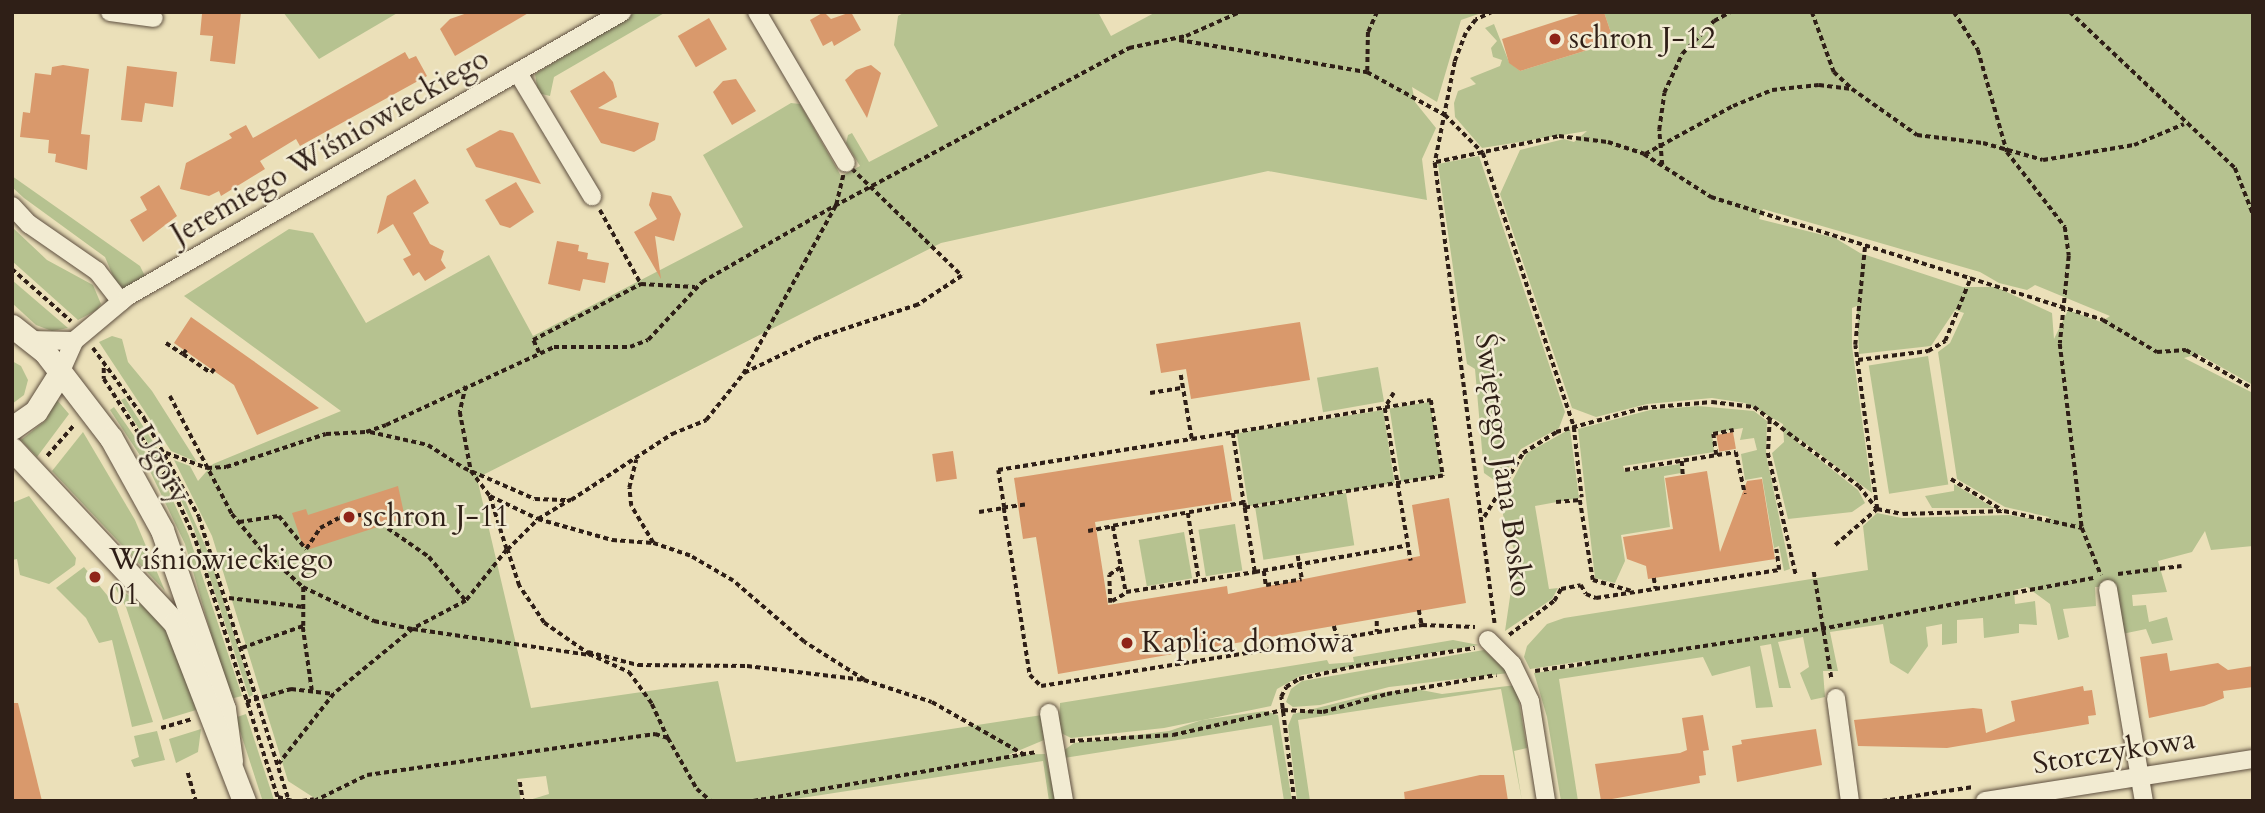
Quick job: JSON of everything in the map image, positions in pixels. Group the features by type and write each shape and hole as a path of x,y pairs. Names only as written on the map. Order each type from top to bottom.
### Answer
{"street":[{"path":"110,12 154,18"},
{"name":"Jeremiego Wiśniowieckiego","path":"60,373 78,338 121,302 221,240 318,190 622,12"},
{"path":"757,12 846,163"},
{"path":"518,73 592,196"},
{"path":"12,206 29,224 97,271 121,302"},
{"path":"18,335 78,338"},
{"name":"Ugory","path":"18,335 60,373 90,411 131,470 162,530 224,709 231,761"},
{"path":"12,428 36,411 60,373"},
{"name":"Ugory","path":"12,449 175,623 208,714 231,761 244,801"},
{"path":"2105,583 2144,801"},
{"name":"Świętego Jana Bosko","path":"1490,636 1519,674 1536,722 1546,801"},
{"path":"1836,698 1850,801"},
{"path":"1049,713 1064,801"},
{"name":"Storczykowa","path":"1985,801 2253,759"}],"path":[{"path":"366,432 539,353 570,344 630,347 648,340 697,287 836,205 1129,48 1173,39 1240,12"},
{"path":"1367,72 1368,32 1377,12"},
{"name":"Świętego Jana Bosko","path":"1490,636 1496,616 1435,163 1466,33 1476,20 1493,12"},
{"path":"1662,166 1659,148 1664,93 1682,54 1714,21 1730,12"},
{"path":"1812,12 1834,72 1852,89 1917,135 1983,143 2007,152 2043,160 2087,156 2134,145 2184,124"},
{"path":"1954,12 1978,50 2007,152 2066,227 2069,256 2060,344 2082,528 2105,583"},
{"path":"2070,12 2184,124 2235,168 2253,214"},
{"path":"1173,39 1367,72 1445,115 1483,153 1574,427 1582,498"},
{"path":"1644,154 1721,111 1772,90 1819,85 1852,89"},
{"path":"1435,163 1559,136 1608,142 1644,154 1712,197 2103,320 2157,352 2186,350 2253,389"},
{"path":"279,764 334,694 414,629 466,601 507,550 538,519 672,434 706,420 743,374 836,205 846,163 860,172 869,187 962,276 918,305 818,338 743,374"},
{"path":"592,196 641,284"},
{"path":"1865,244 1858,360 1877,509"},
{"path":"12,269 124,389 166,453 199,517 228,598 291,801"},
{"path":"1858,360 1928,351 1945,341 1971,277"},
{"path":"539,353 533,340 641,284 697,287"},
{"path":"166,343 211,373 214,369"},
{"path":"183,354 187,349"},
{"path":"1181,375 1192,439"},
{"path":"170,396 207,468 239,522 303,587 374,621 590,655 544,623 519,586 490,496 471,471 460,412 466,386"},
{"path":"1150,393 1183,388"},
{"path":"34,471 90,411 124,389"},
{"path":"1394,393 1385,408 1411,561"},
{"path":"1088,531 1188,513 1443,476 1431,400 998,470 1030,675 1037,685 1422,625"},
{"path":"1483,518 1523,453 1556,432 1643,408 1712,402 1754,407 1859,486 1877,509 1903,514 2004,511 2082,528"},
{"path":"1770,419 1768,453 1796,575"},
{"path":"1716,455 1713,434 1734,430"},
{"path":"166,453 207,468 226,467 326,435 366,432 400,435 428,445 471,471 535,499 571,500"},
{"path":"1233,433 1255,572"},
{"path":"1625,470 1736,452 1745,494"},
{"path":"636,458 629,488 631,506 653,543"},
{"path":"1682,461 1684,475"},
{"path":"1951,479 2004,511"},
{"path":"490,496 538,519 612,540 653,543 690,556 733,581 804,642 864,680"},
{"path":"1556,502 1580,500 1593,580 1633,592"},
{"path":"979,512 1025,505"},
{"path":"1835,545 1877,509"},
{"path":"1188,513 1199,580"},
{"path":"239,522 279,516 306,549 320,528 339,518 367,514 429,557 466,601"},
{"path":"1113,526 1126,592"},
{"path":"1121,567 1109,575 1111,602 1126,592 1409,545"},
{"path":"1294,801 1283,710 1286,687 1299,679 1482,647 1490,636 1512,635 1554,601 1561,589 1581,585 1586,594 1596,598 1779,570 1776,549"},
{"path":"1264,571 1266,585 1302,579 1298,556"},
{"path":"753,801 1055,749 1065,741 1173,735 1283,710 1323,712 1387,694 1821,629 2105,583 2181,566"},
{"path":"1814,572 1821,629 1836,698"},
{"path":"1654,578 1656,589"},
{"path":"303,587 303,626 313,690"},
{"path":"1146,589 1147,597"},
{"path":"228,598 303,607"},
{"path":"1377,621 1377,632"},
{"path":"243,648 303,626"},
{"path":"1334,626 1338,639"},
{"path":"1313,633 1315,642"},
{"path":"585,652 638,665 747,666 864,680 932,702 1023,754"},
{"path":"585,652 629,672 652,704 697,789 711,801"},
{"path":"248,702 291,689 334,694"},
{"path":"302,801 315,800 367,775 655,734 668,738"},
{"path":"188,773 196,801"},
{"path":"520,782 523,801"},
{"path":"278,797 291,801"}],"green space":[{"path":"283,12 399,12 319,59"},
{"path":"636,12 666,12 554,77 550,96 538,93 535,74"},
{"path":"905,12 1098,12 1111,36 1156,12 1484,12 1461,20 1437,102 1412,87 1415,102 1436,128 1422,159 1427,200 1268,171 941,243 477,478 531,708 718,681 736,762 1042,715 1044,740 1008,755 1045,754 1056,801 1049,801 1043,761 782,801 526,801 549,794 546,776 517,779 521,801 319,801 288,781 212,536 174,460 190,466 198,481 213,464 341,411 184,296 289,229 313,233 366,323 489,255 533,336 743,227 703,155 791,103 800,104 841,176 860,166 846,143 848,135 852,133 869,162 938,126 894,45 898,16"},
{"path":"1604,12 2253,12 2253,385 2198,354 2184,358 2253,393 2253,546 2211,550 2205,531 2192,552 2158,561 2167,592 2132,595 2133,606 2146,605 2149,622 2167,617 2173,640 2152,644 2146,629 2122,634 2116,587 2095,587 2096,606 2063,609 2069,637 2058,640 2050,604 2027,587 2014,590 2015,604 2035,601 2037,625 2019,624 2019,633 1984,638 1983,618 1957,620 1957,643 1942,645 1942,624 1926,627 1928,646 1908,674 1890,663 1883,624 1830,632 1838,671 1823,671 1825,697 1811,700 1800,673 1809,667 1803,637 1778,642 1791,688 1779,688 1771,644 1760,646 1773,707 1756,708 1750,666 1712,676 1703,657 1559,679 1578,801 1561,801 1547,717 1534,673 1586,666 1584,661 1530,669 1524,657 1527,646 1547,624 1564,618 1868,570 1863,526 1877,513 1902,518 2009,515 2047,522 2049,517 2005,507 1957,479 1938,352 1950,343 1964,313 1955,310 1931,346 1859,354 1857,306 1852,308 1852,346 1872,493 1801,440 1796,441 1858,490 1865,503 1852,512 1788,519 1772,453 1784,442 1783,424 1745,403 1712,398 1647,404 1596,417 1572,408 1500,194 1520,150 1564,139 1574,142 1587,131 1482,148 1455,117 1454,103 1458,91 1476,84 1470,78 1500,66 1502,60 1493,57 1491,48 1497,41 1485,28 1494,24 1509,62 1520,71 1607,44 1611,33","holes":["1763,209 1980,272 1999,283 2027,290 2035,285 2110,316 2101,322 2068,310 2054,339 2052,313 1996,287 1963,287 1860,253 1835,238 1759,219"]},
{"path":"1479,156 1565,412 1559,428 1521,449 1505,473 1494,480 1484,473 1475,369 1467,364 1438,164"},
{"path":"12,176 140,266 145,276 125,290 118,288 105,257 24,198 12,187"},
{"path":"12,227 47,260 93,285 101,304 97,310 78,320 12,261"},
{"path":"12,280 68,328 52,331 36,325 12,303"},
{"path":"112,336 122,339 128,362 152,391 197,462 171,451 99,342"},
{"path":"1928,356 1948,484 1889,494 1869,365"},
{"path":"12,361 21,366 28,380 24,395 12,404"},
{"path":"1378,367 1384,401 1323,412 1317,378"},
{"path":"125,398 173,473 208,552 253,695 249,697 193,526 174,485 121,400"},
{"path":"57,400 69,414 37,457 21,440 45,421"},
{"path":"1430,402 1442,475 1401,482 1390,408"},
{"path":"1698,406 1754,411 1767,421 1766,454 1790,569 1784,571 1779,546 1774,548 1762,477 1745,480 1741,454 1757,450 1754,438 1740,440 1743,428 1712,433 1714,452 1623,466 1625,472 1680,464 1681,473 1664,476 1670,527 1621,535 1625,561 1615,583 1595,578 1578,429 1650,410"},
{"path":"114,407 162,476 189,536 242,696 230,699 185,544 149,469 110,410"},
{"path":"1383,410 1395,483 1248,506 1237,433"},
{"path":"1570,429 1579,498 1535,506 1549,589 1558,588 1552,599 1505,631 1516,556 1503,515 1503,498 1527,453"},
{"path":"83,432 135,520 165,591 52,471"},
{"path":"1954,484 1994,508 1932,508 1925,496 1954,491"},
{"path":"1346,493 1354,545 1263,560 1255,507"},
{"path":"29,496 76,558 75,565 49,584 20,575 17,559 12,560 12,503"},
{"path":"1235,524 1242,570 1206,576 1198,530"},
{"path":"1184,532 1192,578 1147,586 1139,540"},
{"path":"84,567 116,606 153,722 132,727 112,640 99,643 86,618 56,588"},
{"path":"113,584 150,611 168,634 189,680 196,710 163,720 126,607"},
{"path":"1453,640 1479,645 1302,675 1277,689 1271,706 1164,728 1071,738 1059,732 1060,703 1327,660 1329,664 1354,662 1353,657"},
{"path":"1484,650 1509,673 1389,687 1320,705 1293,707 1286,702 1291,689 1302,681"},
{"path":"1516,685 1527,748 1514,751 1522,801 1501,689 1298,720 1310,801 1297,801 1288,726 1293,714 1377,693 1416,689 1442,694"},
{"path":"1265,711 1278,715 1292,801 1284,801 1272,725 1064,758 1063,751 1074,743 1169,731 1202,720"},
{"path":"246,714 274,801 263,801 236,717"},
{"path":"201,729 198,752 176,763 169,739"},
{"path":"157,731 165,760 134,767 131,760 139,757 134,736"}],"building":[{"path":"241,12 235,64 210,61 213,36 200,35 202,14"},
{"path":"470,12 530,12 455,56 440,29 450,19"},
{"path":"824,12 831,19 851,12 861,30 834,46 832,41 823,46 810,20"},
{"name":"schron J-12","path":"1585,12 1604,12 1611,33 1607,44 1520,71 1509,63 1502,39"},
{"path":"709,18 727,49 696,67 678,36"},
{"path":"405,52 409,59 416,56 427,76 300,146 296,139 260,161 265,169 221,196 219,191 209,196 180,189 186,163 232,138 229,134 246,125 253,138"},
{"path":"63,65 89,69 81,134 90,135 87,170 55,162 56,154 48,153 49,140 20,137 23,112 30,113 35,73 51,75 52,67"},
{"path":"871,65 881,73 867,118 845,80 856,70"},
{"path":"127,66 177,72 173,107 145,103 142,122 121,120"},
{"path":"604,71 613,82 617,97 598,108 659,123 655,140 634,152 601,143 570,91"},
{"path":"736,79 756,111 732,125 713,92 723,81"},
{"path":"500,130 513,133 541,184 476,167 466,149"},
{"path":"415,179 429,203 413,213 430,244 444,251 441,260 446,268 425,281 419,272 413,276 403,259 411,255 393,224 377,234 387,196"},
{"path":"516,182 534,212 510,228 500,225 485,200"},
{"path":"159,185 177,216 143,242 130,220 147,210 140,197"},
{"path":"652,192 671,196 681,214 674,241 655,236 661,279 634,232 657,219 649,205"},
{"path":"557,241 579,245 578,251 588,253 587,259 609,263 605,283 583,279 580,291 548,284"},
{"path":"191,317 319,408 257,435 234,385 174,343"},
{"path":"1300,322 1310,380 1191,399 1186,369 1161,373 1156,344"},
{"path":"1733,432 1736,449 1719,452 1716,435"},
{"path":"1223,445 1232,501 1095,522 1108,605 1227,586 1228,594 1420,556 1412,505 1449,498 1466,603 1058,674 1036,537 1023,539 1014,478"},
{"path":"953,451 957,479 936,482 932,454"},
{"path":"1707,471 1720,552 1747,481 1762,479 1775,559 1648,579 1646,566 1627,559 1623,537 1673,529 1665,478"},
{"name":"schron J-11","path":"398,486 405,518 310,549 303,546 292,513 306,509 308,515"},
{"path":"2167,653 2170,671 2218,663 2228,670 2253,666 2253,687 2223,691 2224,698 2204,706 2149,718 2140,657"},
{"path":"2083,686 2084,691 2092,690 2096,715 2088,716 2089,724 1947,748 1858,746 1854,720 1973,708 1982,709 1986,733 2015,721 2011,701"},
{"path":"12,703 18,703 42,801 12,801"},
{"path":"1703,715 1709,750 1703,751 1706,775 1699,776 1700,783 1601,801 1595,764 1687,750 1682,718"},
{"path":"1816,729 1822,765 1737,782 1732,746 1742,744 1741,740"},
{"path":"1480,775 1504,775 1508,801 1405,801 1404,792"}],"place":[{"name":"schron J-12","path":"1555,39"},
{"name":"schron J-11","path":"349,517"},
{"name":"Wiśniowieckiego 01","path":"95,577"},
{"name":"Kaplica domowa","path":"1127,643"}]}
